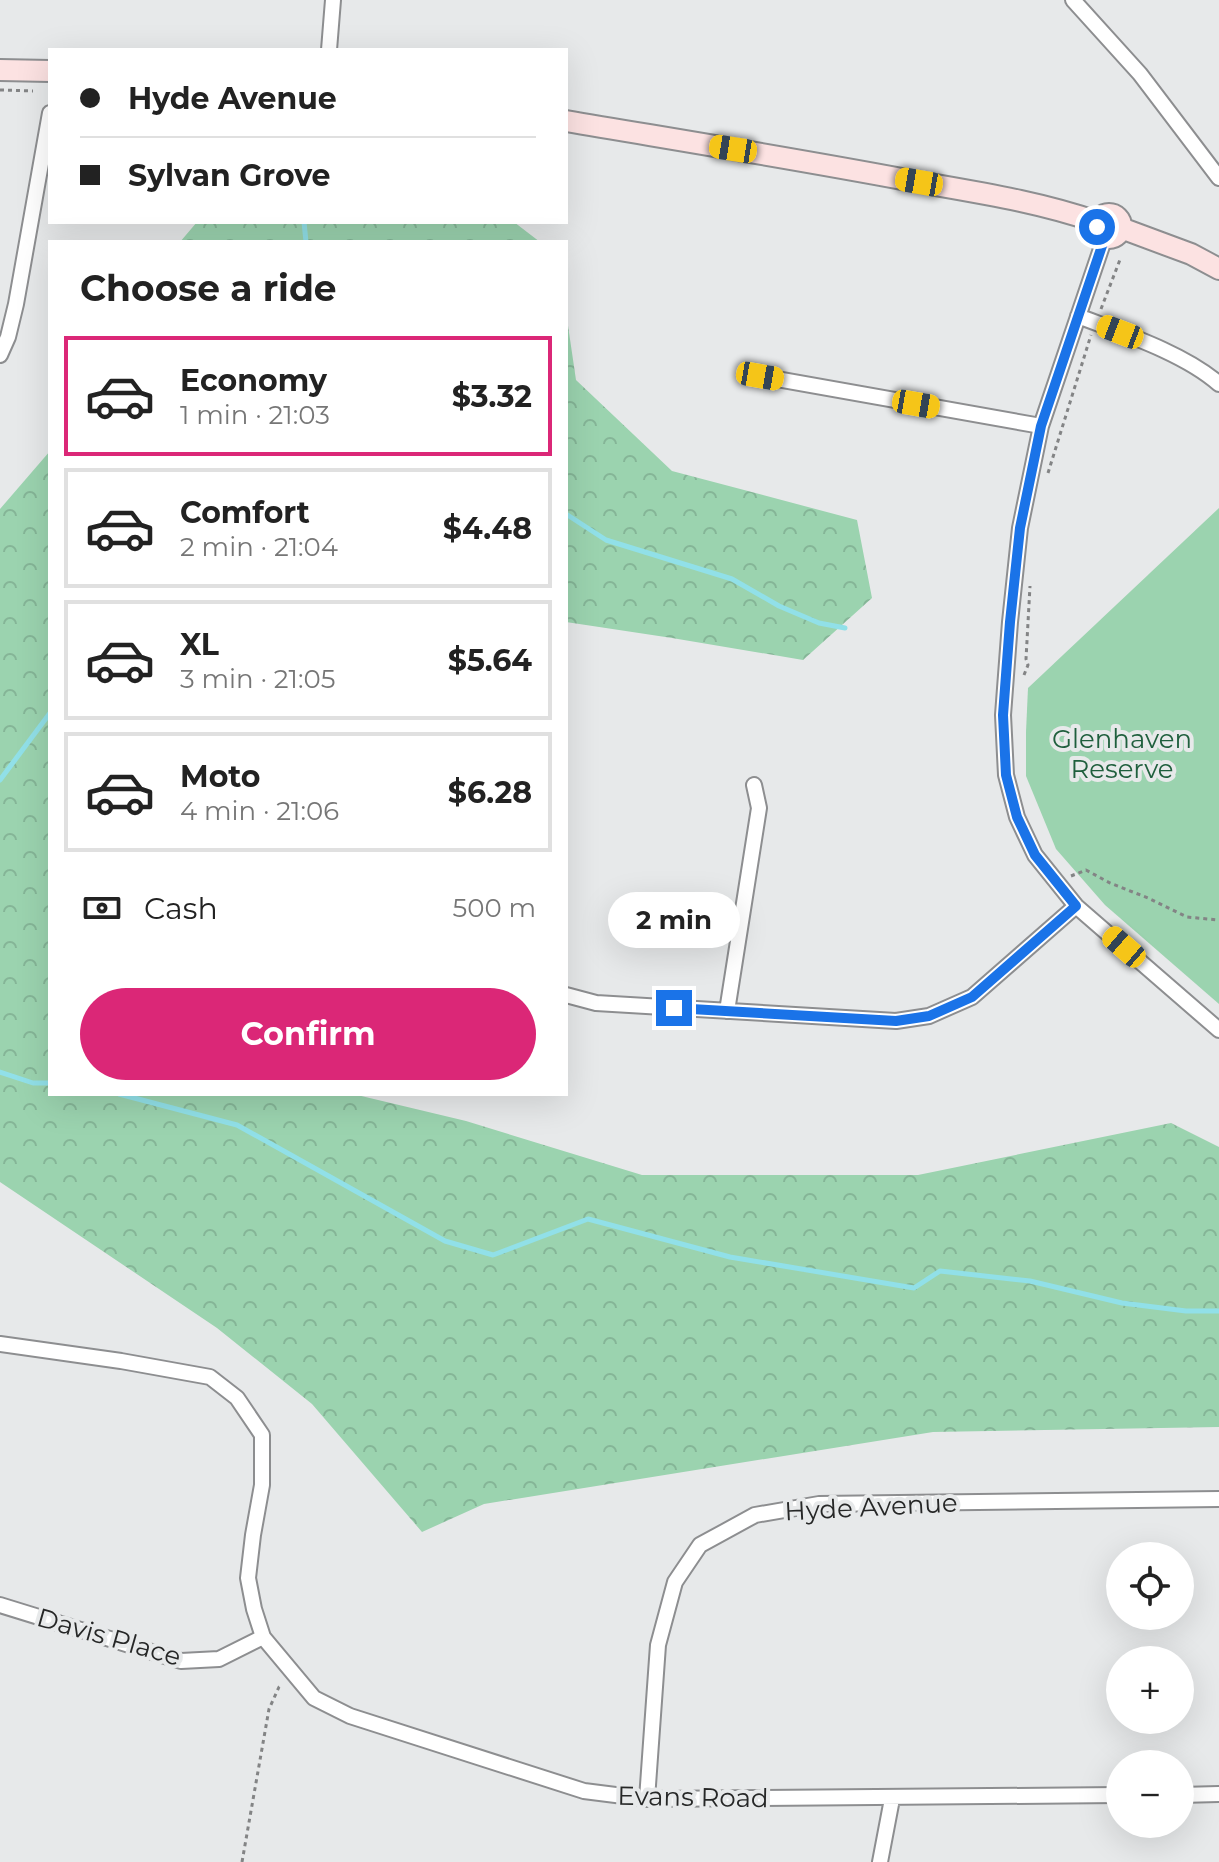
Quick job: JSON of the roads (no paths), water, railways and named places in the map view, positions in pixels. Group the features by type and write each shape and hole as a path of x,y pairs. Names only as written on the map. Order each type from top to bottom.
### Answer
{"main road":[{"path":"0,70 48,71"},
{"path":"568,121 1051,207 1108,229 1191,254 1219,269"}],"street":[{"path":"329,48 333,0"},
{"path":"1073,0 1140,74 1219,178"},
{"path":"0,355 16,304 48,124"},
{"path":"1108,229 1041,426 1020,528 1003,715 1006,775 1017,817 1035,855 1076,906 1219,1030"},
{"path":"1078,316 1145,342 1206,373 1219,384"},
{"path":"760,376 1041,426"},
{"path":"727,1011 759,808 754,785"},
{"path":"568,996 596,1003 896,1021 929,1016 972,997 1076,906"},
{"path":"0,1344 210,1377 237,1398 262,1435 262,1485 248,1578 263,1637"},
{"name":"Hyde Avenue","path":"647,1799 658,1645 675,1582 700,1545 755,1515 819,1504 1219,1499"},
{"name":"Davis Place","path":"0,1605 181,1661 219,1659 263,1637"},
{"name":"Evans Road","path":"263,1637 314,1698 350,1716 584,1791 647,1799 1106,1795"},
{"path":"1194,1795 1219,1794"},
{"path":"880,1862 892,1799"}],"waterway":[{"path":"304,224 306,240"},
{"path":"568,515 606,540 732,579 779,606 819,623 845,628"},
{"path":"0,780 48,716"},
{"path":"0,1072 33,1083 48,1083"},
{"path":"127,1096 237,1125 445,1241 493,1255 588,1219 730,1257 914,1288 940,1271 1030,1281 1122,1303 1186,1311 1219,1311"}],"park label":[{"name":"Glenhaven Reserve","path":"1122,754"}]}
